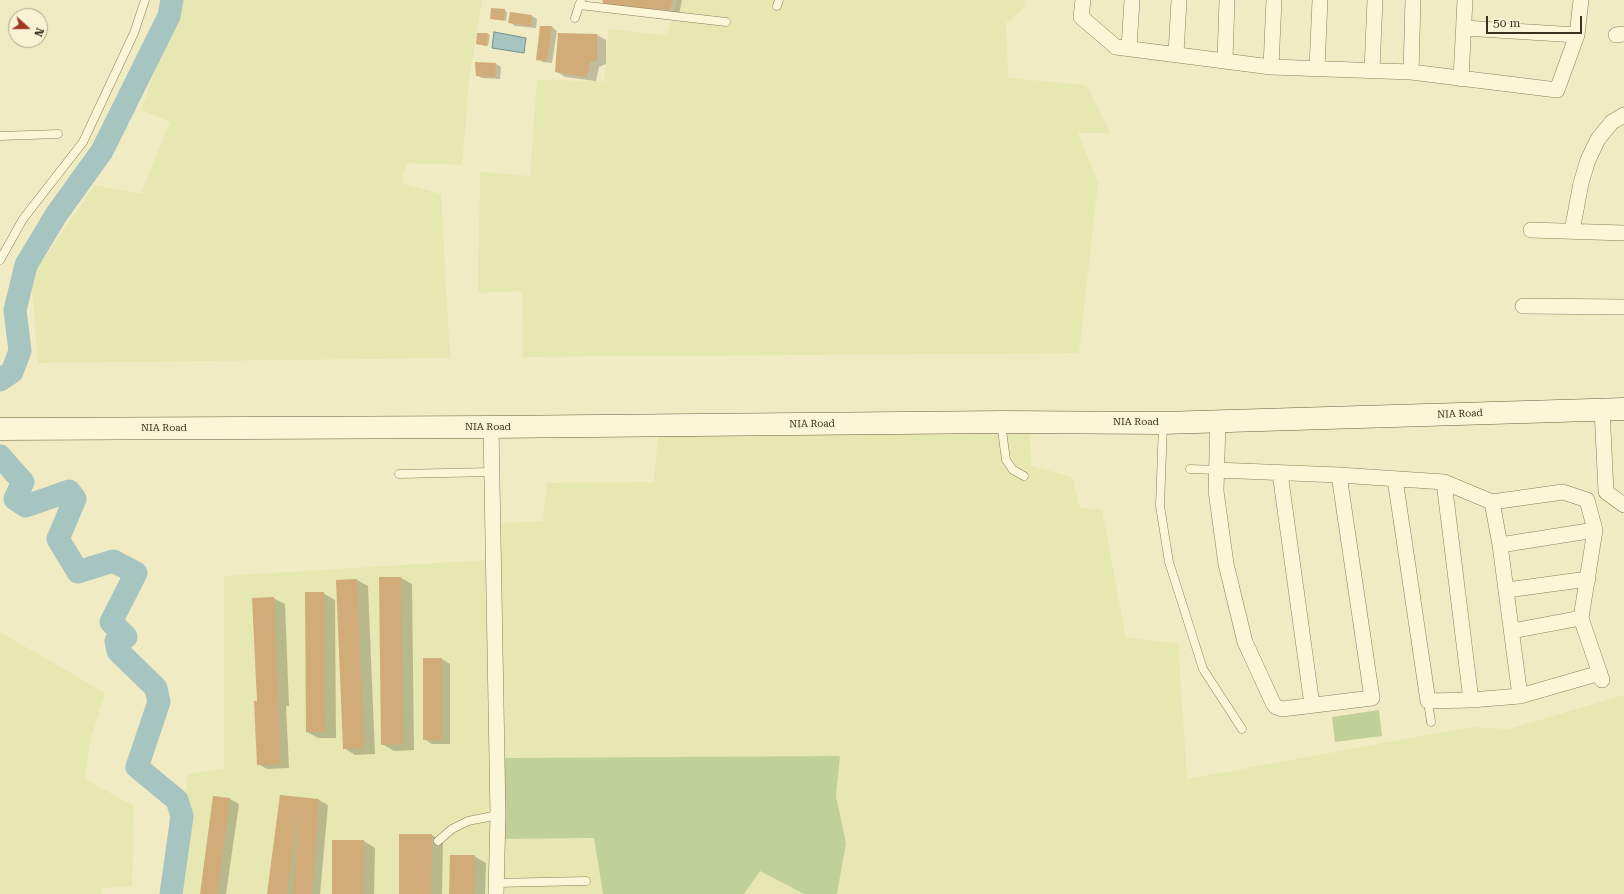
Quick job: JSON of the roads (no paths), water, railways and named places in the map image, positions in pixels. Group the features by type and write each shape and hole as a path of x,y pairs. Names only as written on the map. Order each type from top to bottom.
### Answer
{"street":[{"path":"1083,0 1082,18 1116,47 1271,67 1411,72 1557,90 1577,35 1581,0"},
{"path":"1130,48 1132,0"},
{"path":"1176,54 1179,0"},
{"path":"1224,60 1227,0"},
{"path":"1271,67 1274,0"},
{"path":"1317,68 1320,0"},
{"path":"1372,70 1374,0"},
{"path":"1411,72 1413,0"},
{"path":"1461,78 1465,0"},
{"path":"1464,28 1577,35"},
{"path":"1572,231 1581,183 1588,160 1598,139 1612,122 1624,115"},
{"path":"1531,230 1624,233"},
{"path":"1523,306 1624,306"},
{"path":"1602,409 1606,492 1624,505"},
{"name":"NIA Road","path":"6,429 1163,422 1392,417 1624,409"},
{"path":"1218,420 1216,491 1226,564 1245,642 1273,703 1276,707 1282,709 1372,698 1339,475"},
{"path":"491,427 498,816 496,888"},
{"path":"1216,470 1339,475 1444,482 1492,502 1563,492 1587,500 1595,530 1581,618 1601,676 1520,696 1428,702 1395,479"},
{"path":"1280,473 1312,705"},
{"path":"1444,482 1471,700"},
{"path":"1492,502 1507,590 1520,696"},
{"path":"1500,545 1595,530"},
{"path":"1507,590 1588,579"},
{"path":"1512,630 1581,618"}],"lane":[{"path":"0,260 24,219 83,142 134,33 145,0"},
{"path":"574,18 580,3 726,22"},
{"path":"0,136 58,134"},
{"path":"1001,422 1006,460 1013,470 1024,476"},
{"path":"1163,422 1160,506 1169,562 1203,669 1242,729"},
{"path":"1190,470 1216,470"},
{"path":"399,474 492,472"},
{"path":"1428,702 1431,722"},
{"path":"438,841 452,829 468,821 498,816"},
{"path":"496,888 586,881"}],"water":[{"path":"494,32 526,38 524,53 492,48"}],"waterway":[{"path":"0,380 12,372 20,351 15,310 26,265 56,215 102,151 169,16 172,0"},
{"path":"0,456 23,482 15,499 26,506 69,491 75,499 58,539 78,572 113,561 136,573 111,622 126,637 116,641 118,651 156,688 159,702 137,767 177,800 182,816 171,894"}]}
